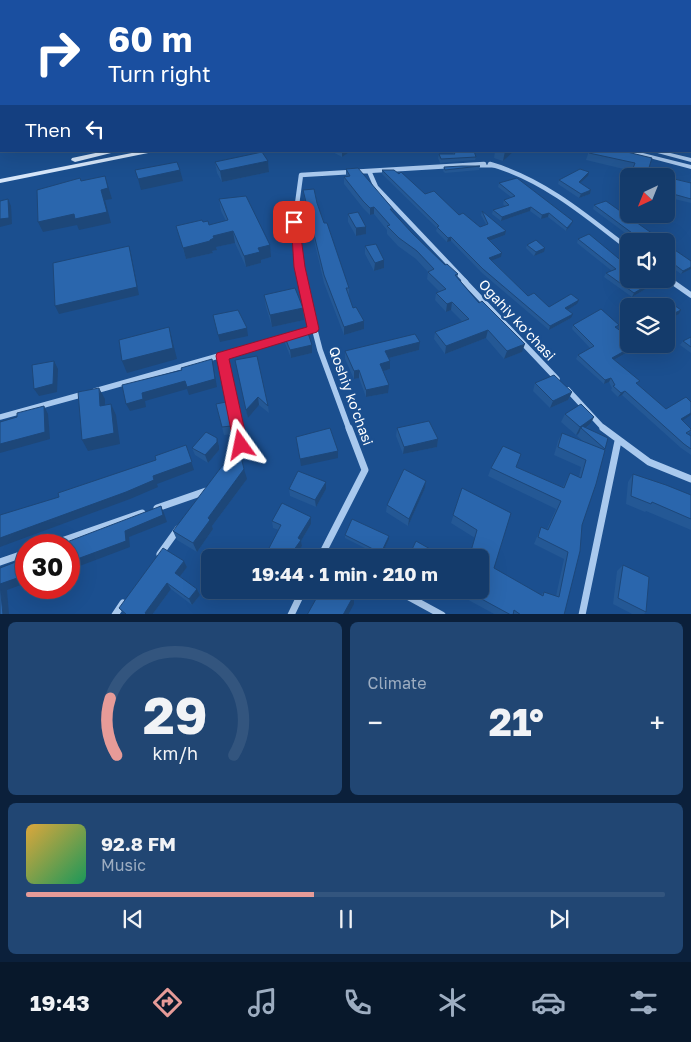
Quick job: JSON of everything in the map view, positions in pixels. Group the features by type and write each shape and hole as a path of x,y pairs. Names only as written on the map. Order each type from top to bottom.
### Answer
{"main road":[{"path":"0,174 111,152"},
{"path":"0,181 150,152"}],"street":[{"path":"630,152 691,167"},
{"path":"657,152 691,160"},
{"path":"369,171 489,164 507,167 575,209 620,242"},
{"name":"Qoshiy ko'chasi","path":"325,549 365,470 313,329 299,267 294,222 301,175 369,171"},
{"name":"Ogahiy ko'chasi","path":"369,171 376,187 609,434 648,462 691,479"},
{"path":"675,283 691,295"},
{"path":"304,332 313,329"},
{"path":"0,417 295,334"},
{"path":"222,356 241,445 229,460"},
{"path":"582,614 618,441"},
{"path":"200,499 212,484"},
{"path":"80,535 206,492"},
{"path":"155,561 183,522"},
{"path":"0,562 15,557"},
{"path":"115,614 126,599"},
{"path":"291,614 299,599"},
{"path":"413,599 442,614"}],"building":[{"path":"262,152 268,161 220,171 215,162"},
{"path":"454,152 474,152 476,157 441,159 439,154 455,154"},
{"path":"589,152 627,152 652,158 649,168 633,168 635,163"},
{"path":"177,162 180,170 138,179 135,170"},
{"path":"480,166 445,170 444,167"},
{"path":"358,168 393,209 390,209 412,233 445,265 447,264 458,274 455,275 479,303 482,301 525,344 507,351 488,330 446,346 435,332 469,319 452,302 447,304 436,293 446,289 428,272 434,269 417,251 399,238 387,226 390,225 374,207 370,208 363,201 344,177 350,176 346,169"},
{"path":"580,169 589,172 579,182 591,190 581,194 559,180"},
{"path":"382,170 394,170 399,174 401,172 425,194 434,191 459,215 463,213 480,227 488,224 482,211 506,231 487,238 502,253 489,258 528,296 534,293 549,307 571,294 579,300 565,308 573,314 550,326 483,269 451,237 448,238 437,227 439,226"},
{"path":"105,176 108,188 101,190 107,212 75,219 74,214 38,222 37,190 80,178 81,181"},
{"path":"517,178 573,221 567,228 549,213 542,215 531,207 502,217 493,210 509,205 504,200 515,196 499,183"},
{"path":"675,179 691,183 691,199 675,195"},
{"path":"314,189 324,223 327,223 349,288 346,288 353,308 356,307 364,321 344,327 324,275 303,190"},
{"path":"246,196 270,245 258,248 260,252 244,256 233,231 213,236 214,238 210,241 183,248 176,226 202,220 203,222 208,221 209,225 228,220 219,199"},
{"path":"8,199 9,218 0,219 0,201"},
{"path":"606,201 620,211 620,223 637,223 652,233 632,233 594,205"},
{"path":"358,212 366,227 356,228 348,214"},
{"path":"589,234 620,260 620,283 606,273 616,269 578,239"},
{"path":"536,240 545,248 536,252 527,245"},
{"path":"376,244 384,260 375,263 365,246"},
{"path":"129,246 137,287 55,306 53,263"},
{"path":"675,250 691,261 691,267 683,271 675,265"},
{"path":"295,288 303,308 270,315 264,295"},
{"path":"627,288 642,288 634,293"},
{"path":"675,306 681,310 675,313"},
{"path":"601,309 619,325 615,327 620,331 621,353 612,358 640,381 636,383 666,409 686,397 691,402 691,413 681,419 691,429 686,433 691,436 691,449 625,391 621,393 613,386 615,385 611,378 605,380 578,355 594,346 573,325"},
{"path":"238,310 247,328 218,335 213,315"},
{"path":"169,327 173,348 122,361 119,340"},
{"path":"307,330 312,345 290,350 284,335"},
{"path":"415,334 420,342 385,351 390,361 380,364 389,385 366,390 359,370 354,371 345,351"},
{"path":"691,337 691,347 683,341"},
{"path":"257,356 268,406 258,397 246,410 235,360"},
{"path":"212,359 215,379 187,387 185,381 142,393 143,399 126,404 122,385 182,370 181,368"},
{"path":"54,361 53,384 34,389 32,365"},
{"path":"554,375 572,392 553,401 535,383"},
{"path":"99,388 100,406 111,404 114,433 82,440 78,392"},
{"path":"226,402 231,426 222,427 216,404"},
{"path":"581,404 594,417 580,427 565,414"},
{"path":"44,406 45,432 0,444 0,422 17,417 17,413"},
{"path":"429,421 438,439 404,447 397,428"},
{"path":"582,426 608,438 605,449 581,428"},
{"path":"330,428 338,451 300,459 296,437"},
{"path":"206,432 217,438 217,442 205,455 192,448"},
{"path":"562,433 605,450 582,525 580,551 564,614 520,614 514,610 513,614 509,614 482,599 489,599 489,549 472,549 477,530 453,515 462,488 511,513 494,568 543,596 544,592 559,597 568,552 538,537 541,527 548,530 561,501 491,468 503,446 521,454 516,467 564,488 570,473 581,478 586,460 558,447"},
{"path":"186,445 192,462 153,476 154,480 126,492 0,538 0,515 59,497 58,493 156,460 155,456"},
{"path":"238,445 244,469 208,518 210,520 193,543 173,531"},
{"path":"404,469 426,481 409,519 387,505"},
{"path":"298,471 326,482 315,500 289,489"},
{"path":"633,474 691,495 691,519 652,502 651,504 631,496"},
{"path":"282,503 311,517 298,538 301,540 294,549 269,549 281,525 272,521"},
{"path":"161,506 163,515 125,531 126,541 80,558 80,537"},
{"path":"352,519 389,536 383,549 373,549 345,535"},
{"path":"416,541 430,549 412,549"},
{"path":"163,548 184,561 175,573 197,589 189,599 167,583 146,614 126,614 119,608"},
{"path":"15,562 15,579 0,584 0,568"},
{"path":"623,565 649,577 646,612 618,598"},
{"path":"0,584 3,614 0,614"},
{"path":"316,599 352,599 344,614 308,614"}],"route":[{"path":"241,445 222,356 313,329 299,267 294,222"}]}
